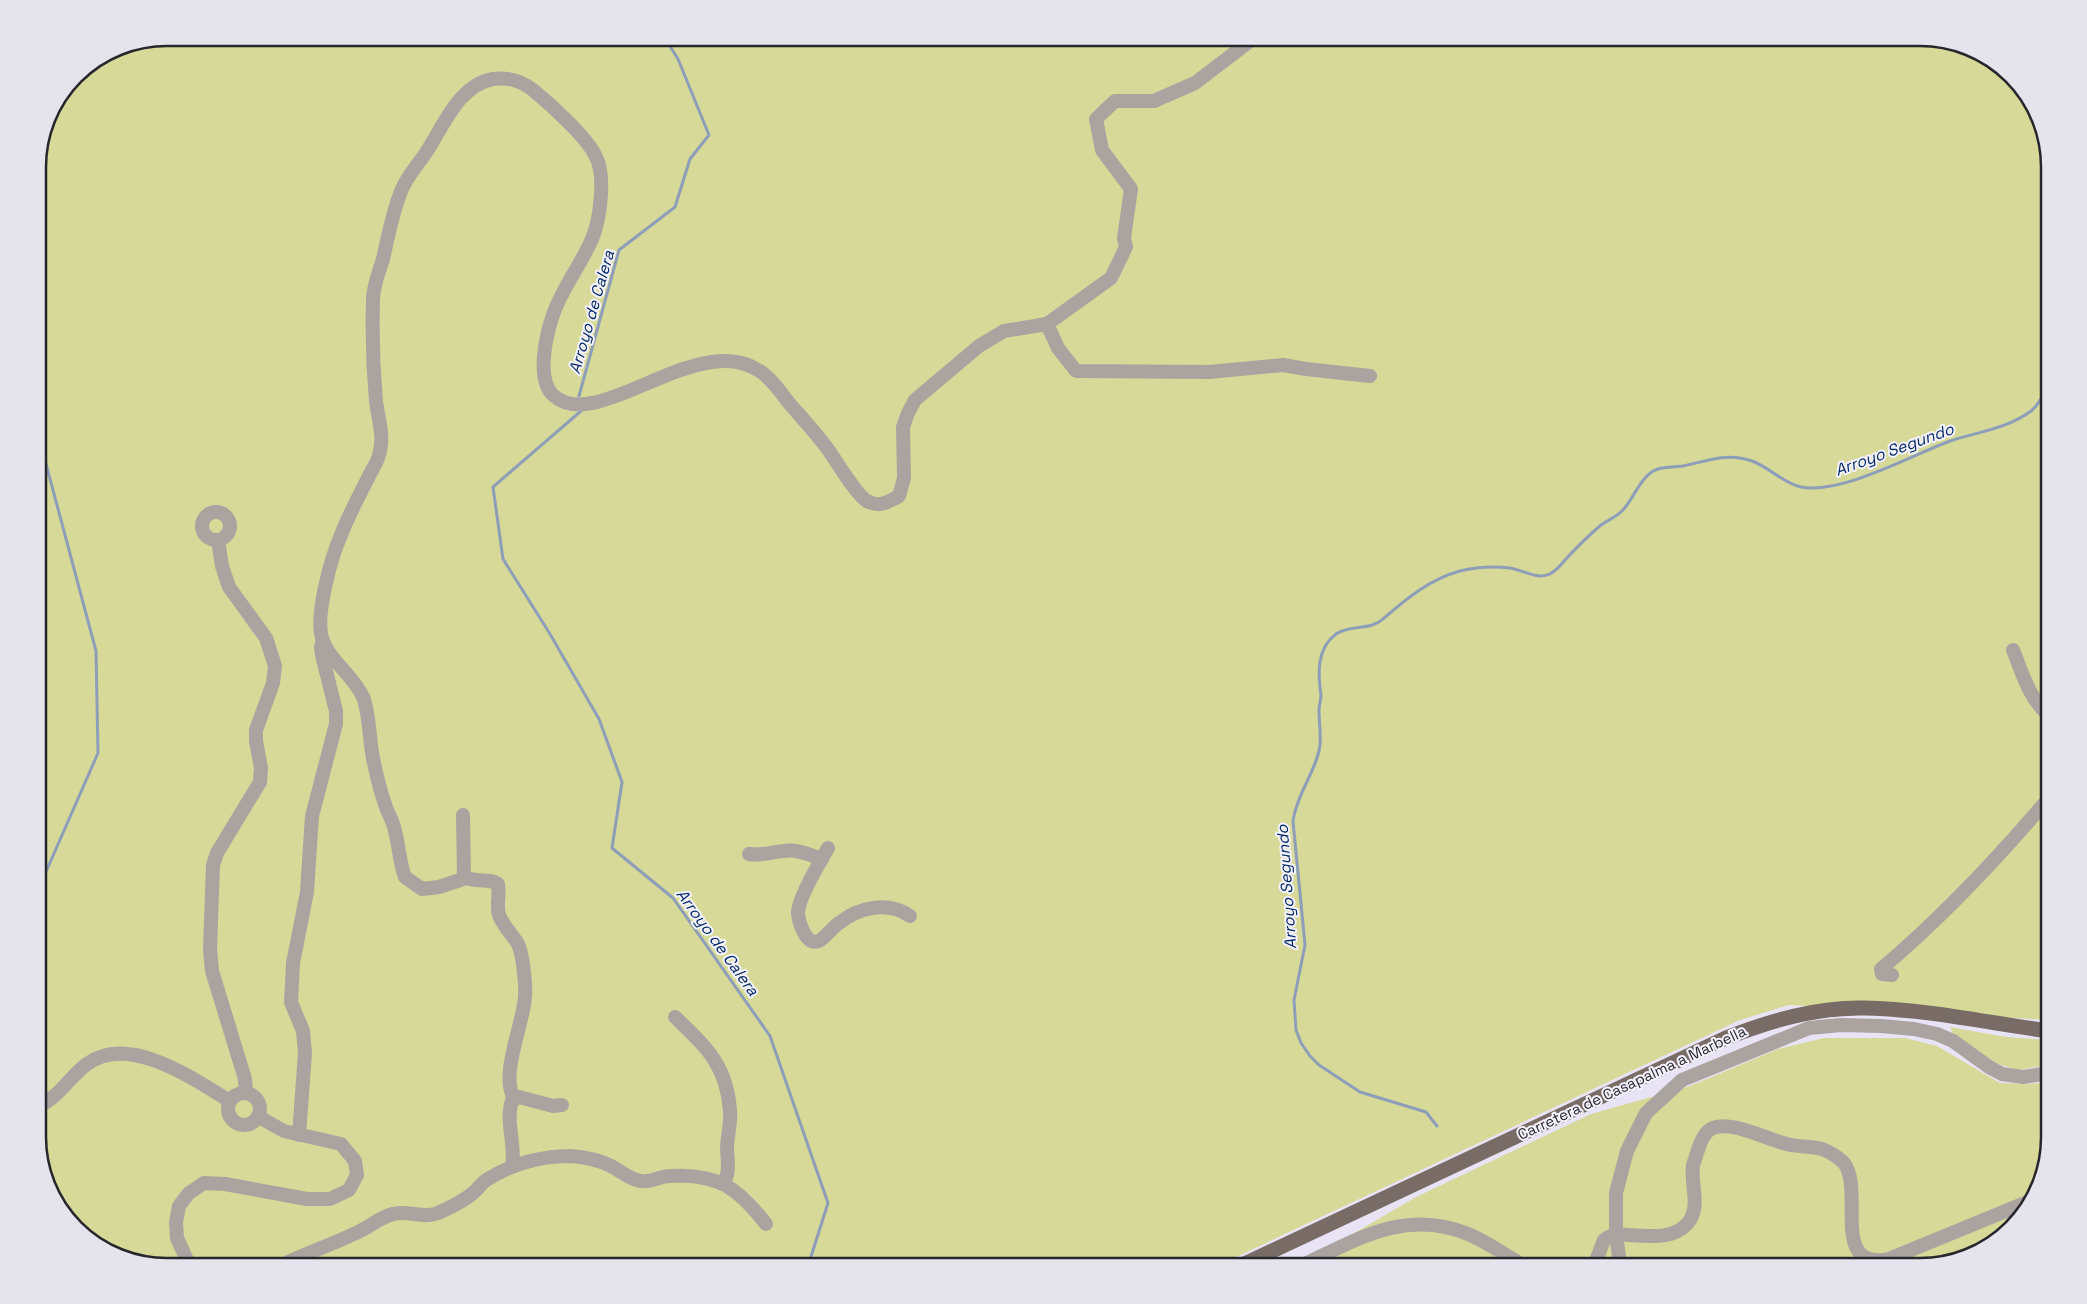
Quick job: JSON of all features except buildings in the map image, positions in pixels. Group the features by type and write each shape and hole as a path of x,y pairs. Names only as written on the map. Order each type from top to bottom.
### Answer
{"main road":[{"name":"Carretera de Casapalma a Marbella","path":"1257,1258 1726,1038 1791,1016 1822,1011 1863,1008 1921,1013 2041,1030"}],"street":[{"path":"514,1099 511,1093 510,1072 526,996 518,946 498,913 498,884 493,881 483,882 466,878 439,887 422,889 405,877 394,827 383,800 374,764 362,694 324,640 321,632 321,617 331,563 341,534 380,452 382,433 376,396 373,293 401,190 462,98 471,88 482,82 498,78 522,82 532,89 590,146 600,168 598,214 593,237 554,312 546,346 544,369 547,387 558,400 584,405 610,398 664,375 694,365 738,362 752,365 764,373 809,424 861,496 875,504 883,504 899,496 904,478 903,427 915,400 979,346 1004,331 1047,324 1111,278 1126,247 1124,238 1130,189 1102,150 1096,119 1115,101 1154,101 1195,83 1244,46"},
{"path":"1047,324 1055,343 1076,371 1209,372 1283,365 1370,376"},
{"path":"218,540 222,566 229,588 266,638 275,666 273,683 256,730 261,768 260,782 217,853 213,865 210,949 212,971 245,1079 246,1093"},
{"path":"299,1135 305,1053 303,1031 291,1002 293,963 307,892 312,816 336,724 336,711 322,655 321,647 324,640"},
{"path":"2013,650 2041,708"},
{"path":"1892,975 1883,975 1880,970 1934,923 2041,808"},
{"path":"463,815 463,873 466,878"},
{"path":"749,854 759,855 785,850 825,854 806,890 798,912 802,929 808,939 814,942 841,921 858,911 878,907 902,910 910,916"},
{"path":"675,1017 710,1051 721,1069 731,1113 727,1146 727,1178 723,1183"},
{"path":"1619,1258 1616,1234 1616,1193 1627,1150 1646,1113 1682,1080 1809,1028 1841,1024 1914,1029 1937,1034 1953,1041 1988,1067 2002,1074 2023,1077 2041,1074"},
{"path":"47,1102 60,1092 72,1076 88,1063 106,1055 123,1053 137,1054 158,1062 187,1076 230,1101"},
{"path":"246,1093 258,1099 261,1108 259,1117 252,1124 238,1124 229,1114 230,1101 237,1094 246,1093"},
{"path":"514,1099 522,1098 553,1106 562,1105"},
{"path":"512,1166 514,1155 510,1115 511,1103 514,1099"},
{"path":"187,1258 177,1238 176,1222 179,1206 189,1193 204,1183 225,1184 307,1199 330,1199 349,1190 357,1175 354,1161 341,1144 284,1131 259,1117"},
{"path":"1597,1258 1604,1240 1616,1234 1663,1236 1678,1231 1688,1224 1694,1209 1693,1166 1702,1139 1710,1129 1720,1126 1734,1127 1791,1145 1821,1149 1836,1156 1844,1164 1850,1175 1852,1232 1860,1254 1865,1258"},
{"path":"299,1258 359,1232 387,1215 404,1213 425,1216 438,1213 473,1194 486,1180 512,1166 540,1159 570,1156 590,1158 610,1165 635,1180 642,1182 663,1176 683,1175 723,1183 733,1188 751,1205 766,1224"},
{"path":"1891,1258 2019,1206"},
{"path":"1318,1258 1376,1231 1390,1227 1434,1225 1468,1234 1510,1258"}],"green space":[{"path":"167,46 1920,46 1935,47 1959,53 1973,59 1999,76 2020,100 2032,121 2040,152 2041,1020 1789,1005 1740,1020 1234,1258 167,1258 144,1255 114,1245 88,1228 71,1210 55,1183 47,1152 47,152 55,121 62,107 88,76 107,62 128,53 152,47"},
{"path":"1950,1027 2006,1037 2041,1039 2041,1066 2017,1070 1996,1063 1954,1036"},
{"path":"1824,1038 1905,1038 1937,1046 2000,1083 2041,1083 2040,1152 2032,1183 2025,1197 1999,1228 1980,1242 1951,1254 1935,1257 1312,1258 1416,1197 1591,1114 1690,1086 1778,1049"}],"waterway":[{"name":"Arroyo de Calera","path":"579,396 619,250 675,207 690,159 709,135 678,59 670,46"},
{"name":"Arroyo Segundo","path":"1437,1126 1426,1112 1360,1092 1319,1065 1301,1043 1296,1030 1294,1000 1305,945 1293,821 1298,801 1315,763 1320,745 1319,710 1321,695 1319,670 1322,654 1329,640 1347,629 1378,623 1429,584 1460,571 1498,567 1515,569 1540,576 1550,574 1596,529 1622,511 1642,481 1658,469 1683,466 1717,458 1734,457 1752,461 1788,482 1801,487 1817,488 1836,485 1856,480 1950,441 2012,422 2034,409 2041,399"},
{"name":"Arroyo de Calera","path":"581,411 493,487 503,559 550,634 599,719 622,782 612,848 673,898 770,1036 828,1203 811,1258"},
{"path":"47,468 96,651 98,753 47,869"}]}
